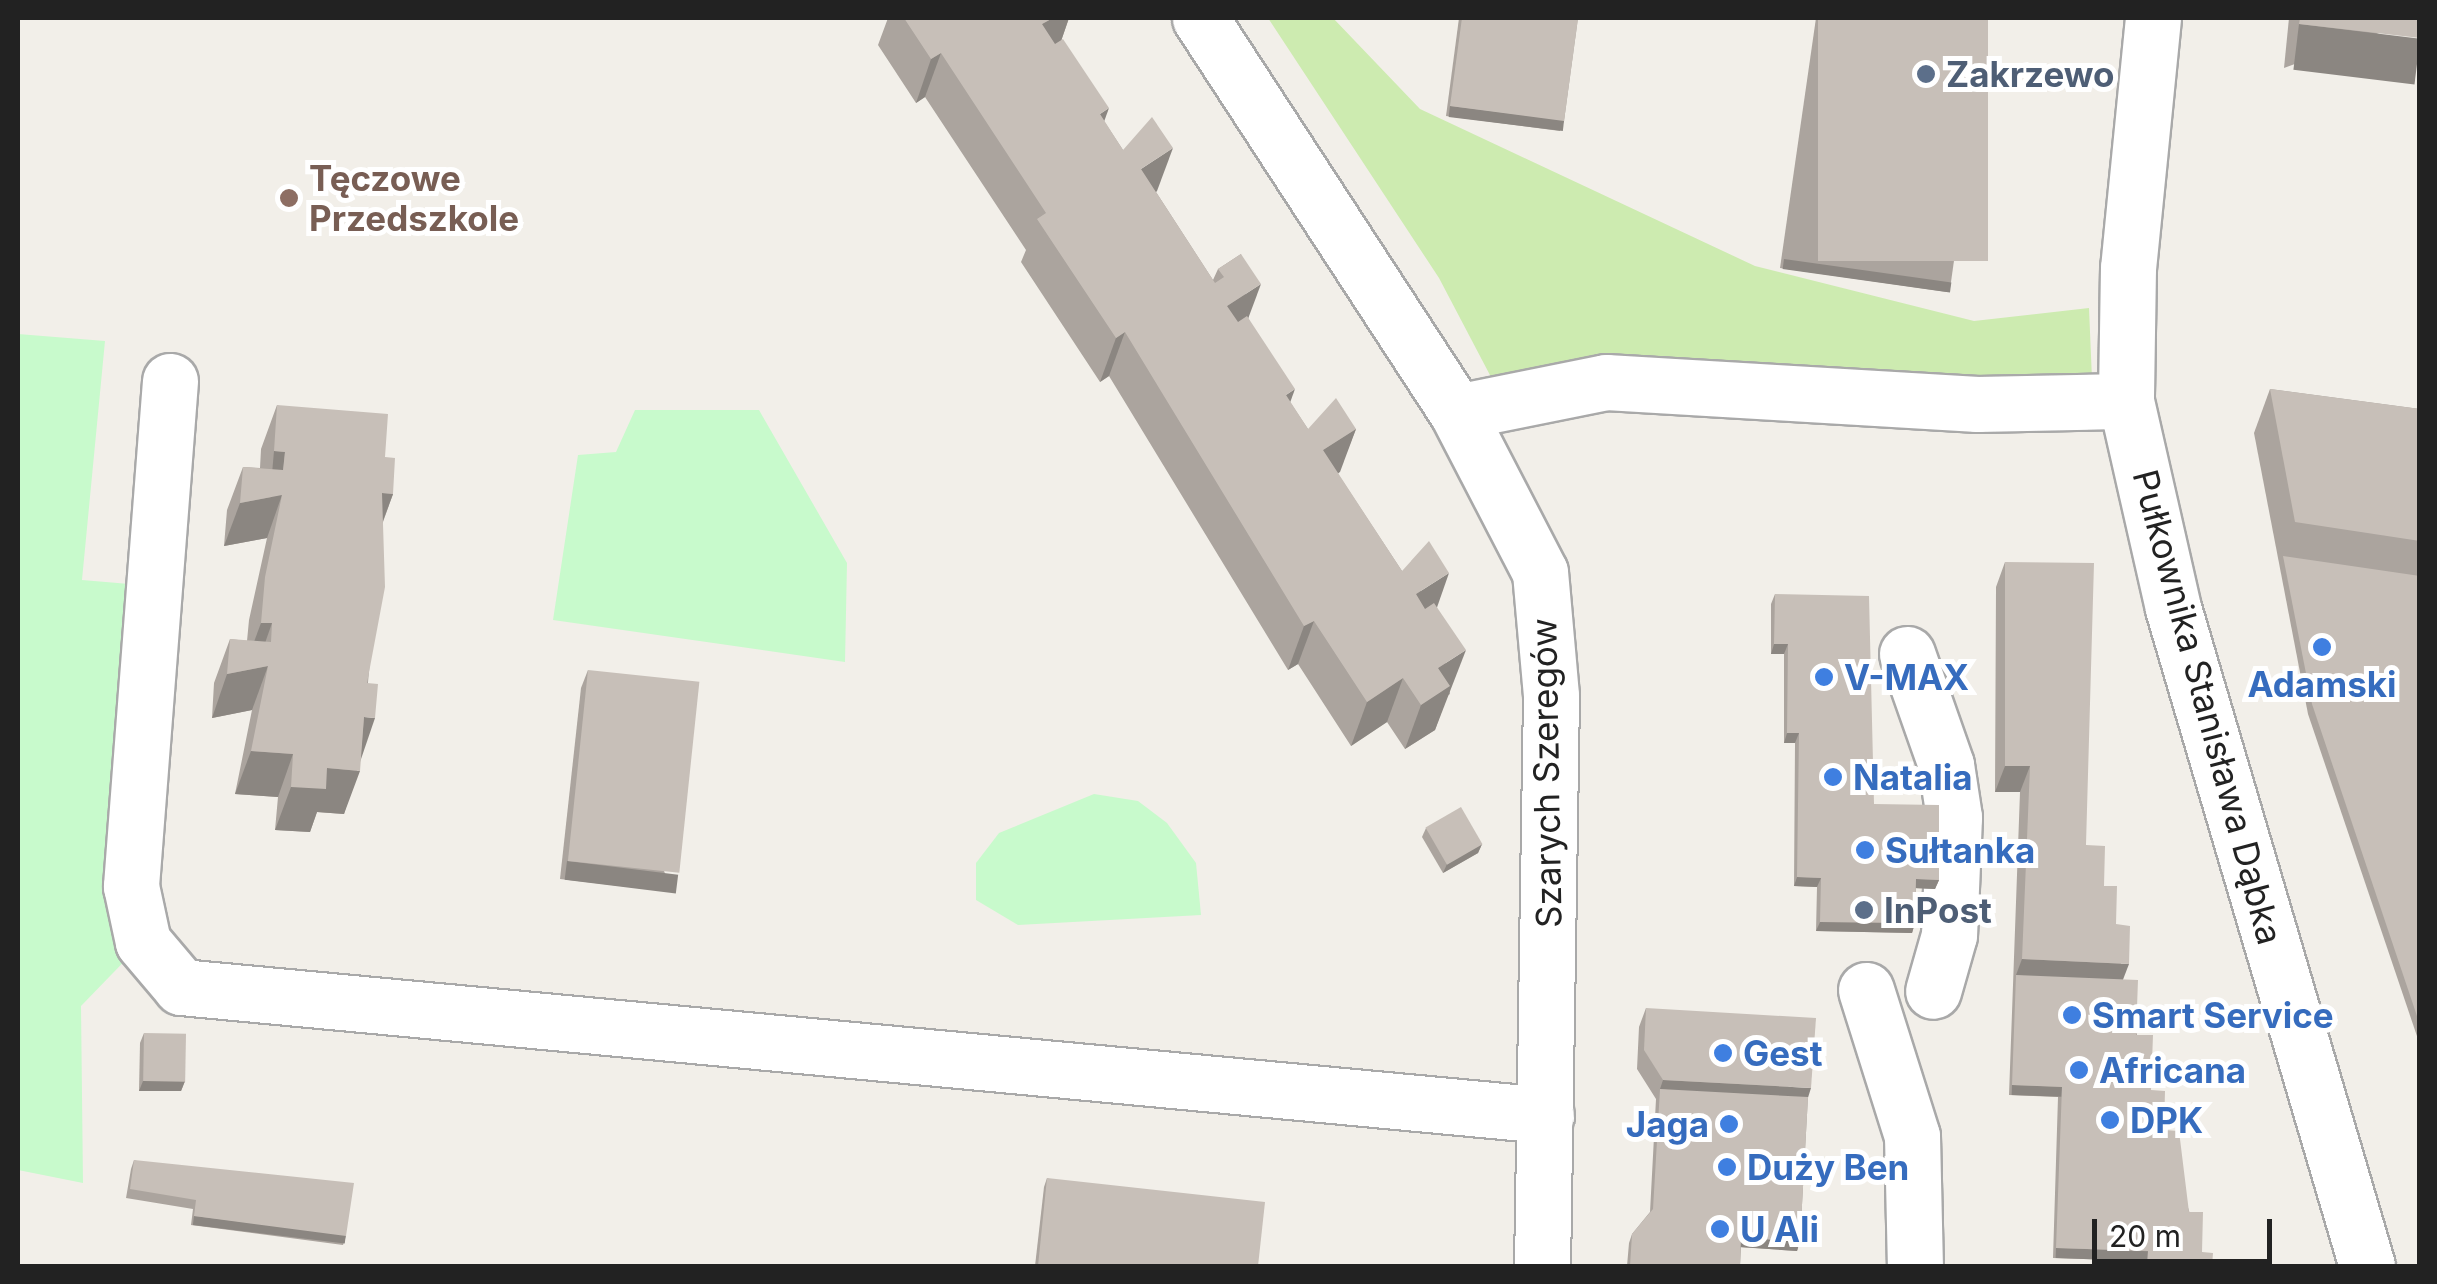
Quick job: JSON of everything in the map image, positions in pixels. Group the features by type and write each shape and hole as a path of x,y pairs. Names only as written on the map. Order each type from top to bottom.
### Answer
{"street":[{"name":"Szarych Szeregów","path":"1200,18 1457,412 1515,511 1540,572 1548,633 1542,1266"},
{"name":"Pułkownika Stanisława Dąbka","path":"2153,18 2128,268 2126,401 2173,608 2367,1266"},
{"path":"170,381 131,886 143,942 180,987 1546,1116"},
{"path":"1457,412 1606,382 1977,404 2126,401"},
{"path":"1907,654 1946,764 1954,818 1949,935 1933,991"},
{"path":"1866,990 1912,1136 1914,1266"}],"green space":[{"path":"1268,18 1333,18 1420,109 1755,266 1974,321 2089,308 2093,403 1502,398 1439,278"},
{"path":"18,334 105,341 82,580 153,586 143,942 81,1006 83,1183 18,1170"},
{"path":"635,410 759,410 847,563 845,662 553,620 578,455 616,452"},
{"path":"1094,794 1138,801 1167,823 1196,863 1201,915 1018,925 976,900 976,863 999,833"}],"building":[{"path":"904,18 1053,18 1042,24 1055,44 1063,39 1109,108 1100,114 1123,150 1152,117 1173,148 1141,169 1215,283 1224,277 1218,269 1241,254 1261,284 1227,306 1238,322 1247,316 1295,389 1286,395 1308,429 1336,398 1356,429 1323,450 1402,571 1429,541 1449,573 1416,594 1425,609 1434,603 1466,650 1438,668 1450,686 1421,705 1403,678 1367,702 1314,621 1304,626 1125,332 1116,338 1037,219 1046,213 941,53 931,59"},
{"path":"1462,18 1578,18 1564,121 1450,106"},
{"path":"1818,18 1988,18 1988,261 1818,261"},
{"path":"2300,18 2420,18 2420,38 2299,24"},
{"path":"2270,389 2420,409 2420,541 2295,522"},
{"path":"277,405 388,414 385,457 395,458 393,494 382,493 385,587 367,683 378,684 375,718 364,717 360,771 327,768 326,789 291,787 293,754 251,751 268,666 227,674 230,639 271,642 272,623 261,623 265,577 282,495 240,503 243,467 283,470 285,452 274,451"},
{"path":"2283,556 2420,576 2420,1025 2312,704"},
{"path":"2005,562 2094,563 2086,845 2105,846 2104,886 2117,886 2116,924 2130,926 2129,964 2022,959 2030,766 2005,766"},
{"path":"1775,594 1869,596 1874,804 1939,805 1939,880 1916,879 1915,923 1820,922 1821,878 1797,877 1799,733 1787,733 1788,644 1774,644"},
{"path":"588,670 699,682 679,873 568,861"},
{"path":"1461,807 1482,844 1447,865 1425,828"},
{"path":"2016,975 2138,980 2136,1035 2153,1035 2151,1090 2165,1091 2164,1130 2179,1131 2189,1212 2203,1212 2202,1252 2213,1253 2212,1266 2147,1266 2148,1251 2056,1248 2062,1087 2012,1085"},
{"name":"Gest","path":"1646,1008 1816,1018 1811,1088 1663,1080 1644,1050"},
{"path":"144,1033 186,1034 185,1082 143,1081"},
{"path":"1660,1089 1808,1097 1800,1241 1741,1238 1740,1266 1630,1266 1632,1234 1653,1209"},
{"path":"134,1160 354,1183 346,1236 194,1216 196,1200 130,1189"},
{"path":"1047,1178 1265,1202 1258,1266 1038,1266"}],"place":[{"name":"Zakrzewo","path":"1926,74"},
{"name":"Tęczowe Przedszkole","path":"289,198"},
{"name":"Adamski","path":"2322,647"},
{"name":"V-MAX","path":"1824,677"},
{"name":"Natalia","path":"1833,777"},
{"name":"Sułtanka","path":"1865,850"},
{"name":"InPost","path":"1864,910"},
{"name":"Smart Service","path":"2072,1015"},
{"name":"Gest","path":"1723,1053"},
{"name":"Africana","path":"2079,1070"},
{"name":"DPK","path":"2110,1120"},
{"name":"Jaga","path":"1729,1124"},
{"name":"Duży Ben","path":"1727,1167"},
{"name":"U Ali","path":"1720,1229"}]}
